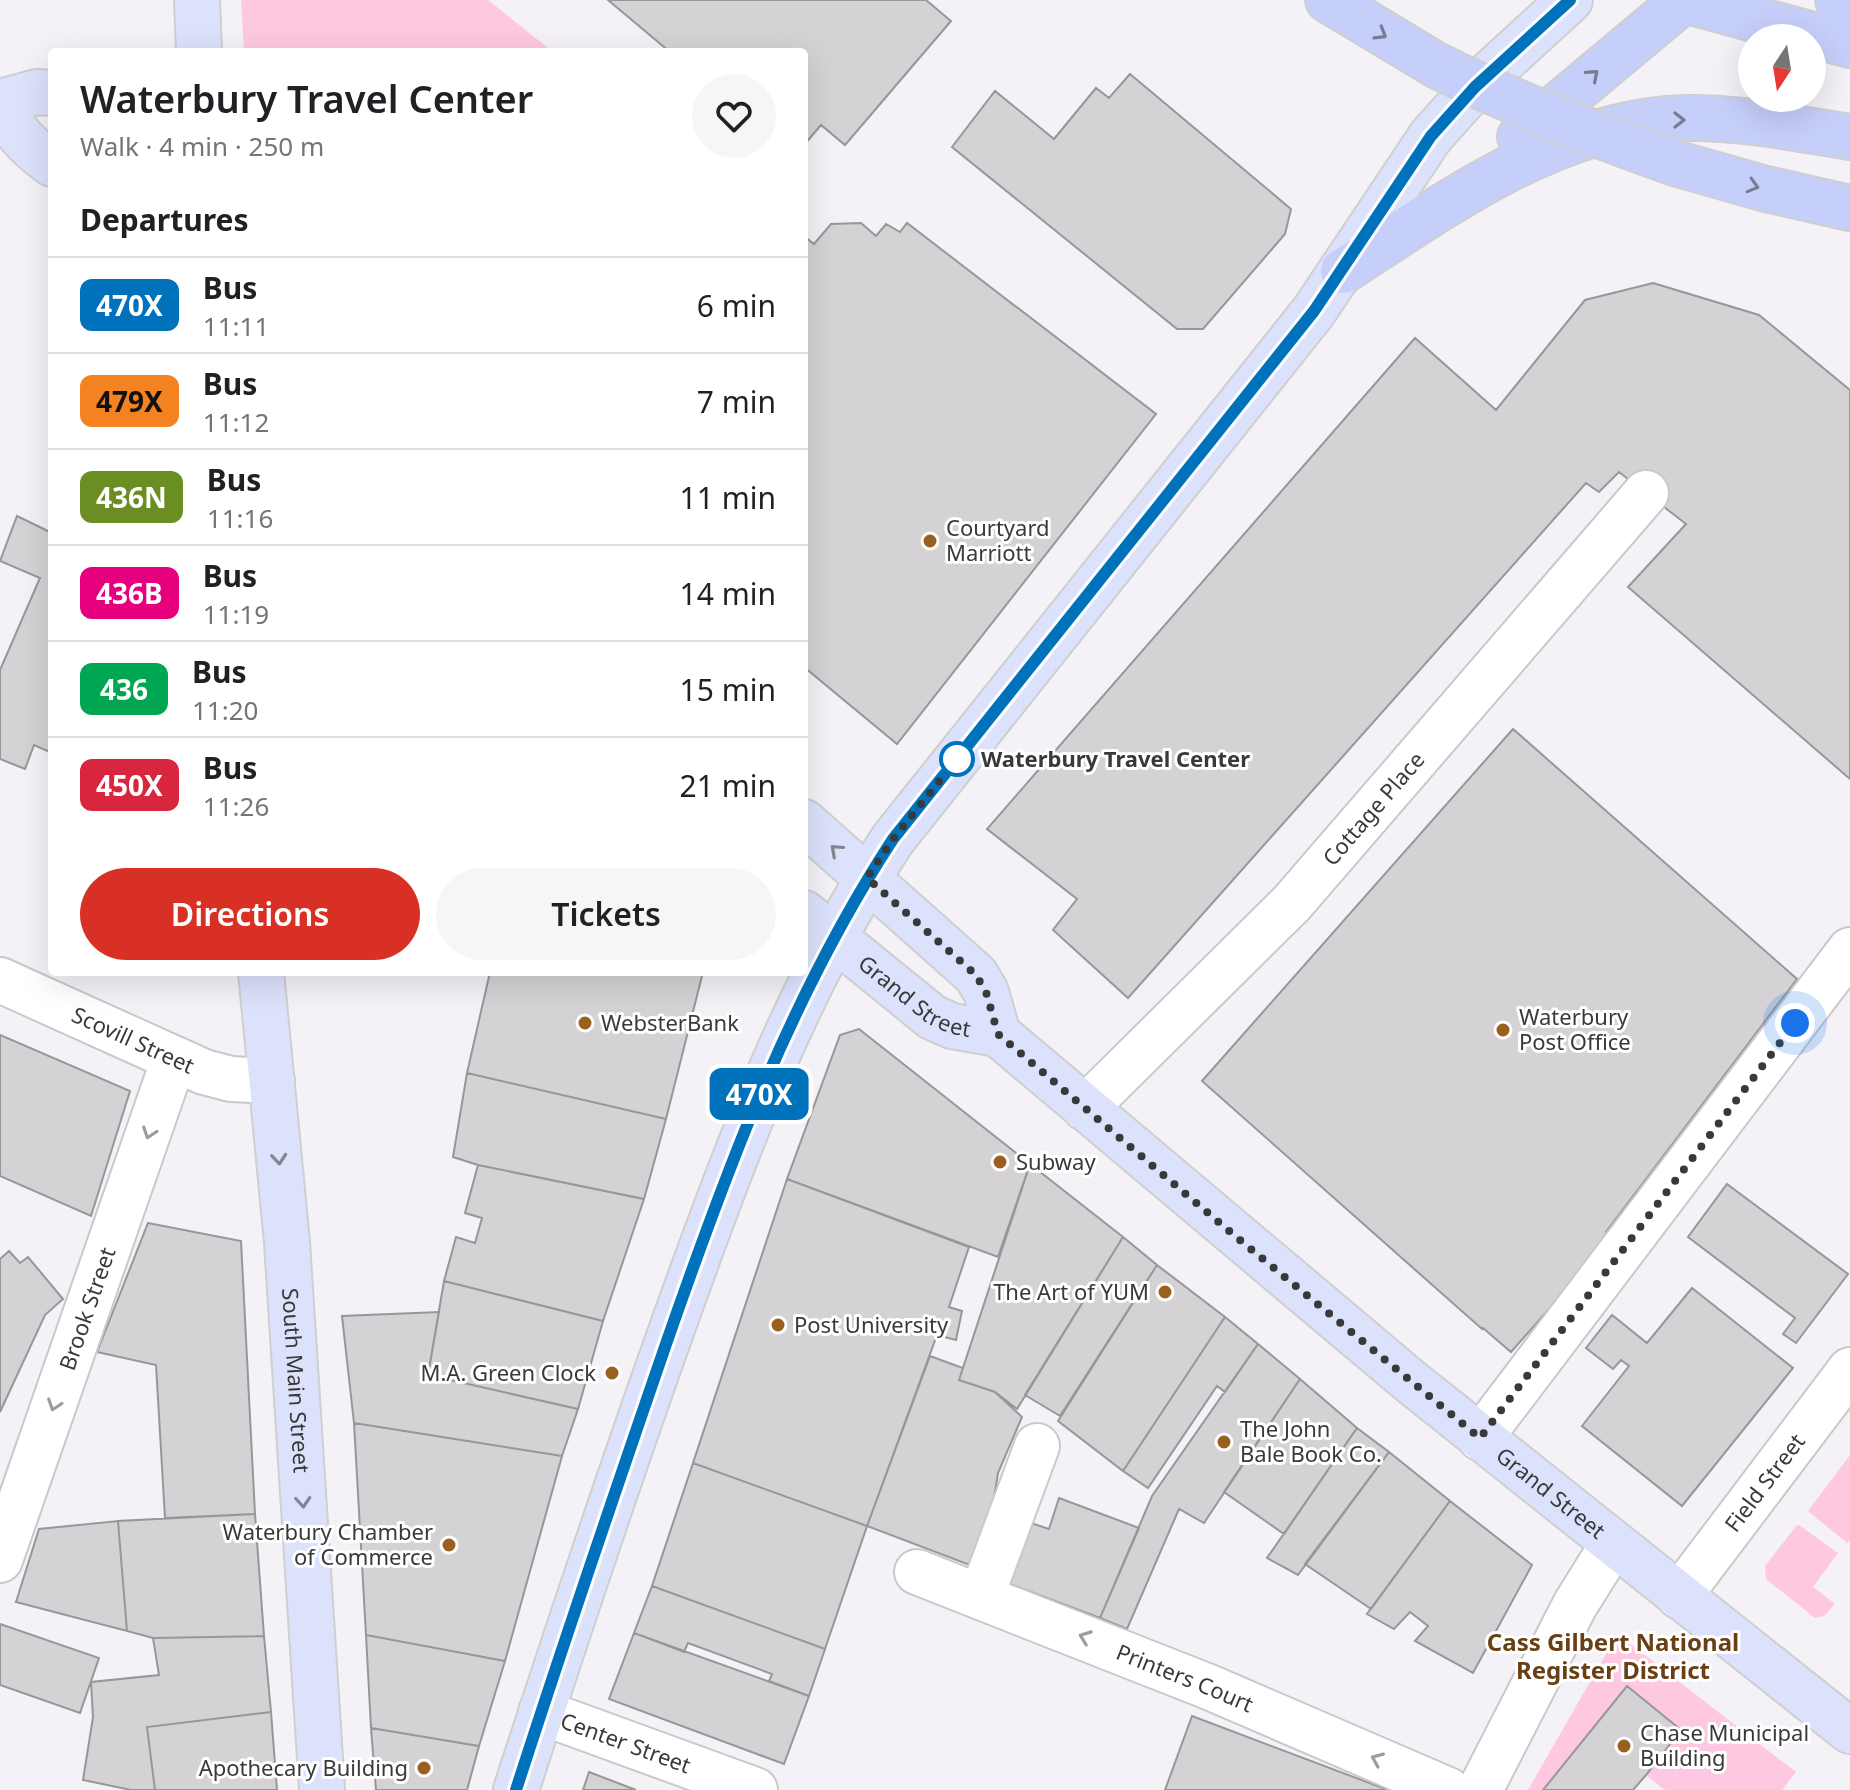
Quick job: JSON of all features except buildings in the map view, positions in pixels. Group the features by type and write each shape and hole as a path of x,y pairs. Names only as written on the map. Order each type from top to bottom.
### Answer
{"highway":[{"path":"1328,0 1401,46 1505,98 1678,164 1766,189 1850,208"},
{"path":"1427,217 1684,0 1850,45"},
{"path":"1838,0 1850,5"},
{"path":"1343,271 1483,181 1546,149 1603,130 1668,119 1734,121 1850,137"}],"main road":[{"path":"197,0 199,48"},
{"path":"808,967 819,926 867,878 893,839 1305,323 1445,119 1485,77 1570,0"},
{"path":"48,93 37,92 0,102 15,131 29,147 48,161"},
{"name":"Grand Street","path":"808,826 976,975 986,992 998,1034"},
{"name":"Grand Street","path":"819,926 932,1017 952,1026 998,1034 1247,1246 1480,1438 1850,1731"},
{"name":"South Main Street","path":"261,976 287,1242 322,1790"},
{"path":"516,1790 614,1493 742,1135 796,1011 805,976"}],"street":[{"name":"Cottage Place","path":"1085,1108 1292,903 1646,493"},
{"path":"1480,1438 1850,950"},
{"name":"Scovill Street","path":"0,980 215,1076 272,1081"},
{"name":"Brook Street","path":"0,1560 174,1059"},
{"name":"Field Street","path":"1679,1596 1850,1370"},
{"path":"981,1597 1037,1446"},
{"path":"1480,1790 1575,1605 1613,1544"},
{"name":"Printers Court","path":"917,1572 1209,1687 1448,1790"},
{"name":"Center Street","path":"541,1712 755,1790"}],"shaded area":[{"path":"241,0 488,0 548,48 244,48"},
{"path":"1850,1455 1850,1540 1847,1543 1808,1511"},
{"path":"1799,1525 1838,1553 1813,1587 1835,1604 1824,1616 1815,1618 1766,1579 1765,1566"},
{"path":"1624,1639 1796,1772 1782,1790 1665,1790 1646,1775 1681,1730 1627,1687 1543,1790 1528,1790 1607,1652 1617,1641"}],"bus line":[{"name":"470X","path":"516,1790 593,1554 742,1135 796,1011 867,878 893,839 1314,311 1431,136 1475,87 1570,0"}],"place":[{"name":"Courtyard Marriott","path":"930,541"},
{"name":"Waterbury Travel Center","path":"957,759"},
{"name":"WebsterBank","path":"585,1023"},
{"name":"Waterbury Post Office","path":"1503,1030"},
{"name":"Subway","path":"1000,1162"},
{"name":"The Art of YUM","path":"1165,1292"},
{"name":"Post University","path":"778,1325"},
{"name":"M.A. Green Clock","path":"612,1373"},
{"name":"The John Bale Book Co.","path":"1224,1442"},
{"name":"Waterbury Chamber of Commerce","path":"449,1545"},
{"name":"Chase Municipal Building","path":"1624,1746"},
{"name":"Apothecary Building","path":"424,1768"}],"district":[{"name":"Cass Gilbert National Register District","path":"1613,1657"}],"route":[{"path":"957,759 893,839 867,878 976,975 986,992 998,1034 1235,1236 1480,1438 1795,1023"}]}
